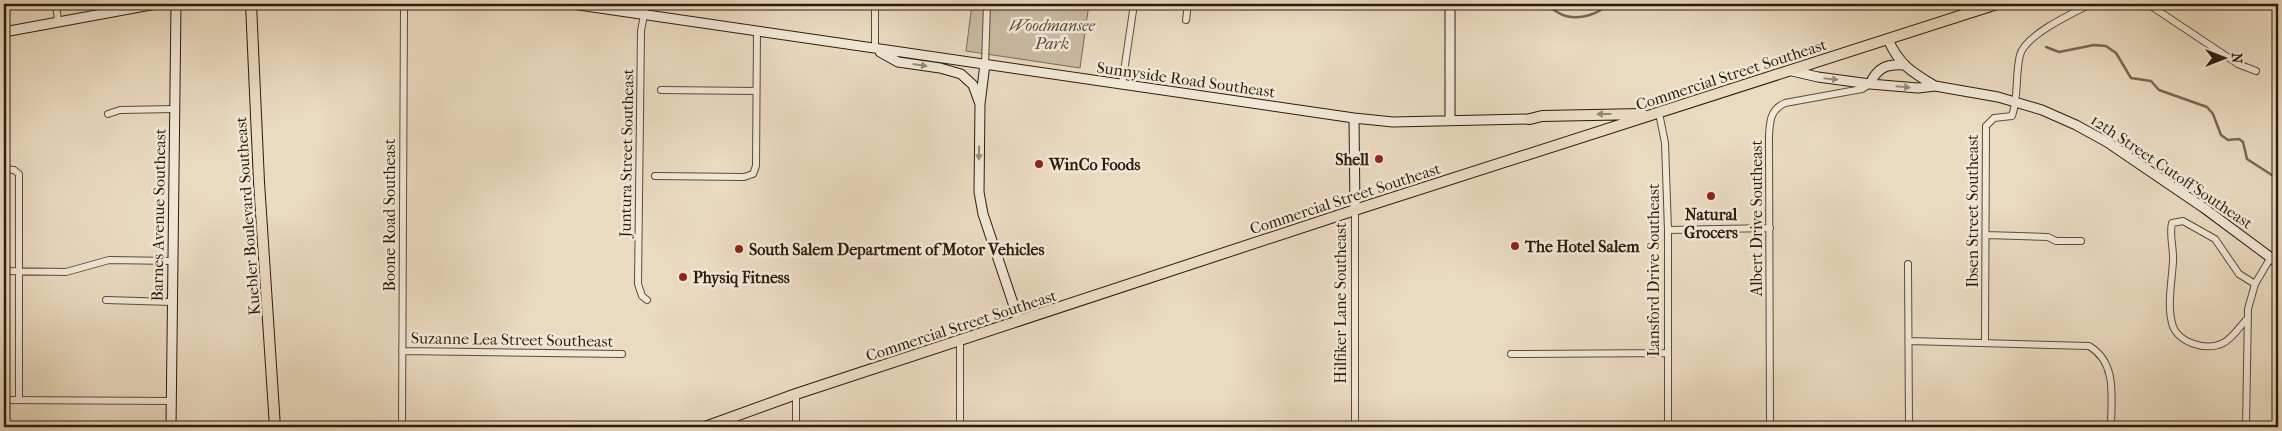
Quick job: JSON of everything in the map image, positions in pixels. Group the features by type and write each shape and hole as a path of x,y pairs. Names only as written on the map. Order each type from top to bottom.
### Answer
{"main road":[{"path":"4,32 156,4"},
{"name":"Barnes Avenue Southeast","path":"171,427 176,4"},
{"name":"Kuebler Boulevard Southeast","path":"251,4 259,182 276,427"},
{"name":"Sunnyside Road Southeast","path":"572,4 1354,118 1393,122 1530,119"},
{"path":"1450,4 1450,120"},
{"name":"Commercial Street Southeast","path":"705,427 796,394 1997,4"},
{"name":"12th Street Cutoff Southeast","path":"1888,40 1894,53 1903,65 1912,73 1935,86"},
{"path":"875,48 898,62 940,68 961,74 973,85 980,104"},
{"path":"985,64 980,104 980,200 1019,321"},
{"path":"1870,84 1875,74 1882,67 1903,65"},
{"name":"12th Street Cutoff Southeast","path":"1792,71 1818,78 1870,84 1918,88 1935,86 2016,101 2068,121 2107,142 2204,208 2274,260"},
{"path":"1530,119 1542,116 1656,114"},
{"name":"Hilfiker Lane Southeast","path":"1354,118 1355,211"}],"street":[{"path":"56,4 58,22"},
{"name":"Boone Road Southeast","path":"402,427 404,4"},
{"name":"Juntura Street Southeast","path":"646,4 641,31 638,284 642,296 647,300"},
{"path":"875,4 875,48"},
{"path":"985,64 987,4"},
{"path":"1122,84 1134,4"},
{"path":"1186,20 1188,4"},
{"path":"2016,101 2022,48 2033,37 2091,4"},
{"path":"2148,4 2238,64 2256,71"},
{"path":"655,176 744,177 753,174 756,166 757,31"},
{"name":"Albert Drive Southeast","path":"1770,427 1769,136 1773,111 1780,105 1792,101 1862,89 1870,84"},
{"path":"661,90 756,91"},
{"name":"Ibsen Street Southeast","path":"1985,342 1986,126 1994,118 2012,116 2016,101"},
{"path":"108,114 120,110 175,109"},
{"name":"Lansford Drive Southeast","path":"1656,114 1665,143 1668,230 1668,427"},
{"path":"4,169 17,171 19,400"},
{"name":"Hilfiker Lane Southeast","path":"1355,211 1356,427"},
{"path":"2247,319 2226,341 2212,346 2183,339 2174,330 2170,318 2174,253 2171,236 2172,223 2183,221 2212,236 2239,274 2255,284"},
{"path":"1668,230 1770,228"},
{"path":"1986,235 2048,237 2056,241 2081,241"},
{"path":"4,271 71,272 110,260 173,261"},
{"path":"2246,427 2247,319 2250,296 2255,284 2274,260"},
{"path":"1908,264 1909,427"},
{"path":"106,300 172,302"},
{"path":"960,341 960,427"},
{"path":"1909,341 2083,345 2095,349 2105,361 2110,376 2111,427"},
{"name":"Suzanne Lea Street Southeast","path":"402,351 622,354"},
{"path":"1511,354 1668,353"},
{"path":"796,394 796,427"},
{"path":"4,400 171,401"}],"green space":[{"name":"Woodmansee Park","path":"972,4 1089,4 1080,68 966,51"}],"waterway":[{"path":"1541,4 1571,17 1583,17 1604,8 1608,4"},
{"path":"2046,47 2059,52 2094,45 2106,46 2116,53 2131,78 2151,81 2159,90 2207,107 2213,114 2221,135 2228,140 2239,139 2243,142 2247,159 2278,179"}],"place":[{"name":"Shell","path":"1379,159"},
{"name":"WinCo Foods","path":"1039,164"},
{"name":"Natural Grocers","path":"1711,196"},
{"name":"The Hotel Salem","path":"1515,246"},
{"name":"South Salem Department of Motor Vehicles","path":"739,249"},
{"name":"Physiq Fitness","path":"683,277"}]}
